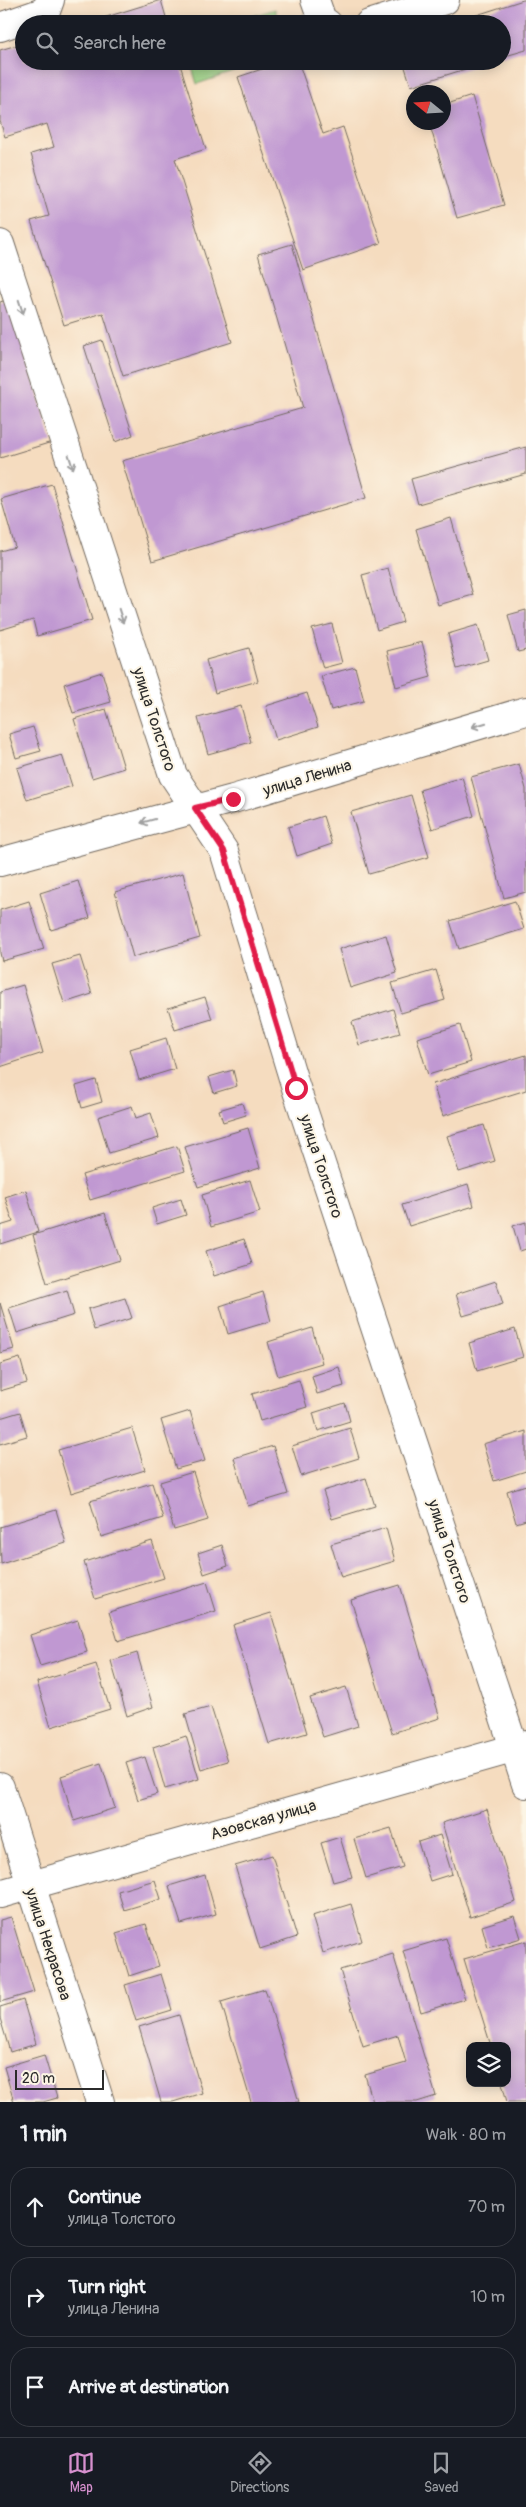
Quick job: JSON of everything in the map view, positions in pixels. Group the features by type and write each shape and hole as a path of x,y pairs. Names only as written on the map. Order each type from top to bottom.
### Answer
{"street":[{"path":"34,15 46,11 50,0"},
{"path":"315,0 320,15"},
{"path":"398,15 445,0"},
{"path":"0,27 15,22"},
{"name":"улица Толстого","path":"0,244 173,775 224,851 296,1088 520,1746 526,1784"},
{"name":"улица Ленина","path":"0,862 195,808 526,711"},
{"name":"Азовская улица","path":"0,1894 520,1746"},
{"name":"улица Некрасова","path":"0,1786 100,2102"}],"green space":[{"path":"275,9 277,15 256,15"},
{"path":"193,70 239,70 197,84"}],"building":[{"path":"161,0 165,15 113,15"},
{"path":"526,0 526,50 511,54 511,15 477,15"},
{"path":"15,46 15,70 182,70 206,149 175,159 232,342 123,376 103,313 64,325 31,221 49,216 31,154 54,147 47,124 5,137 0,121 0,50"},
{"path":"259,70 301,70 323,134 343,127 381,243 303,270 238,77"},
{"path":"406,70 462,70 411,85"},
{"path":"472,96 504,205 457,218 431,130 451,130 451,103"},
{"path":"292,244 366,498 152,561 122,461 303,408 258,254"},
{"path":"9,299 52,442 0,458 0,302"},
{"path":"102,340 133,435 115,442 84,346"},
{"path":"526,447 526,474 418,504 411,479"},
{"path":"52,484 92,620 37,636 33,620 0,630 0,551 15,547 1,499"},
{"path":"451,518 473,595 438,605 416,529"},
{"path":"388,568 403,622 377,630 362,575"},
{"path":"526,610 526,650 518,652 508,615"},
{"path":"332,624 342,663 323,668 312,629"},
{"path":"478,625 488,660 457,669 448,634"},
{"path":"422,642 431,677 396,687 387,651"},
{"path":"249,648 258,681 215,693 206,660"},
{"path":"355,667 364,701 331,710 321,676"},
{"path":"102,672 111,702 73,713 64,684"},
{"path":"307,693 318,727 276,740 266,706"},
{"path":"241,706 251,742 208,754 198,718"},
{"path":"106,709 124,768 92,778 74,719"},
{"path":"33,727 41,751 16,758 9,734"},
{"path":"62,755 72,786 27,800 17,768"},
{"path":"519,764 526,789 526,892 504,898 471,777"},
{"path":"462,777 474,816 432,829 420,790"},
{"path":"411,795 429,857 369,874 351,812"},
{"path":"323,816 332,844 297,856 288,827"},
{"path":"183,873 200,938 133,957 115,892"},
{"path":"78,881 90,918 51,930 40,893"},
{"path":"29,901 44,949 2,961 0,953 0,910"},
{"path":"515,901 524,929 459,949 450,921"},
{"path":"386,935 397,973 350,988 339,949"},
{"path":"80,956 92,994 64,1003 52,964"},
{"path":"436,970 445,1000 401,1013 392,983"},
{"path":"23,985 43,1053 0,1067 0,992"},
{"path":"205,997 212,1019 175,1030 168,1008"},
{"path":"393,1009 400,1033 359,1045 352,1022"},
{"path":"460,1025 471,1062 428,1075 417,1038"},
{"path":"166,1038 175,1069 139,1080 130,1049"},
{"path":"526,1055 526,1090 443,1116 433,1084"},
{"path":"233,1070 237,1086 214,1093 209,1077"},
{"path":"96,1080 102,1102 82,1108 76,1086"},
{"path":"242,1103 246,1115 223,1122 219,1110"},
{"path":"132,1106 136,1118 151,1113 159,1138 109,1153 98,1117"},
{"path":"484,1125 495,1161 459,1172 447,1136"},
{"path":"248,1128 260,1168 198,1187 185,1147"},
{"path":"177,1146 185,1171 90,1200 82,1175"},
{"path":"250,1180 260,1212 211,1227 202,1195"},
{"path":"468,1184 474,1206 409,1226 402,1205"},
{"path":"26,1190 38,1232 0,1244 0,1226 13,1222 5,1197"},
{"path":"181,1199 186,1215 157,1224 152,1208"},
{"path":"105,1213 120,1260 47,1283 33,1235"},
{"path":"526,1222 526,1249 520,1251 513,1226"},
{"path":"244,1239 252,1264 214,1276 206,1251"},
{"path":"496,1281 503,1304 463,1316 456,1294"},
{"path":"67,1290 74,1315 17,1333 9,1308"},
{"path":"263,1292 271,1321 228,1334 220,1306"},
{"path":"125,1298 132,1318 94,1330 88,1309"},
{"path":"0,1303 14,1349 0,1353"},
{"path":"312,1328 322,1363 278,1376 268,1342"},
{"path":"515,1329 523,1357 477,1371 469,1343"},
{"path":"20,1358 27,1383 0,1391 0,1364"},
{"path":"339,1367 344,1386 317,1394 312,1376"},
{"path":"299,1380 307,1407 260,1421 252,1394"},
{"path":"345,1403 350,1421 318,1431 313,1413"},
{"path":"190,1411 205,1461 176,1469 161,1420"},
{"path":"20,1412 27,1436 0,1444 0,1418"},
{"path":"132,1428 145,1470 71,1493 58,1450"},
{"path":"350,1428 359,1458 301,1476 292,1446"},
{"path":"526,1431 526,1471 494,1481 483,1444"},
{"path":"273,1446 288,1494 248,1506 234,1458"},
{"path":"193,1472 208,1520 174,1530 160,1482"},
{"path":"366,1478 375,1506 332,1519 323,1491"},
{"path":"152,1483 163,1518 101,1537 90,1501"},
{"path":"526,1485 526,1520 516,1523 507,1491"},
{"path":"56,1510 66,1543 1,1564 0,1527"},
{"path":"386,1528 395,1561 341,1577 331,1544"},
{"path":"152,1541 164,1578 95,1599 84,1562"},
{"path":"222,1545 228,1566 204,1574 198,1553"},
{"path":"207,1582 216,1611 118,1641 109,1612"},
{"path":"400,1585 440,1718 392,1733 351,1600"},
{"path":"271,1613 307,1733 269,1744 233,1625"},
{"path":"78,1620 87,1652 40,1666 30,1635"},
{"path":"137,1653 153,1707 127,1716 111,1661"},
{"path":"96,1664 110,1709 51,1727 37,1682"},
{"path":"346,1687 358,1726 323,1737 310,1698"},
{"path":"211,1707 228,1761 201,1769 185,1714"},
{"path":"186,1736 199,1779 165,1789 153,1747"},
{"path":"145,1757 157,1794 138,1800 126,1763"},
{"path":"101,1763 115,1808 74,1821 61,1776"},
{"path":"487,1809 516,1902 470,1917 442,1823"},
{"path":"391,1828 403,1867 366,1878 354,1839"},
{"path":"440,1835 452,1874 430,1881 418,1842"},
{"path":"340,1837 352,1877 333,1882 321,1843"},
{"path":"272,1855 297,1937 260,1949 235,1866"},
{"path":"205,1875 216,1914 181,1924 169,1886"},
{"path":"155,1880 161,1899 124,1910 118,1891"},
{"path":"351,1904 362,1941 323,1953 312,1916"},
{"path":"514,1916 521,1938 488,1948 482,1926"},
{"path":"11,1917 34,1992 0,2002 0,1920"},
{"path":"146,1924 159,1966 129,1976 116,1933"},
{"path":"446,1938 465,1999 421,2012 403,1951"},
{"path":"526,1941 526,2102 507,2102 503,2087 511,2087 511,2042 490,2042 464,1959"},
{"path":"393,1954 436,2096 417,2102 373,2102 365,2075 406,2063 398,2035 363,2046 340,1970"},
{"path":"161,1974 172,2010 136,2021 125,1985"},
{"path":"265,1989 299,2102 251,2102 221,2002"},
{"path":"23,2000 36,2044 10,2052 0,2018 0,2007"},
{"path":"179,2015 202,2093 173,2102 161,2102 139,2027"},
{"path":"44,2055 57,2098 43,2102 14,2102 4,2067"}],"route":[{"path":"233,799 195,808 224,851 296,1088"}]}
